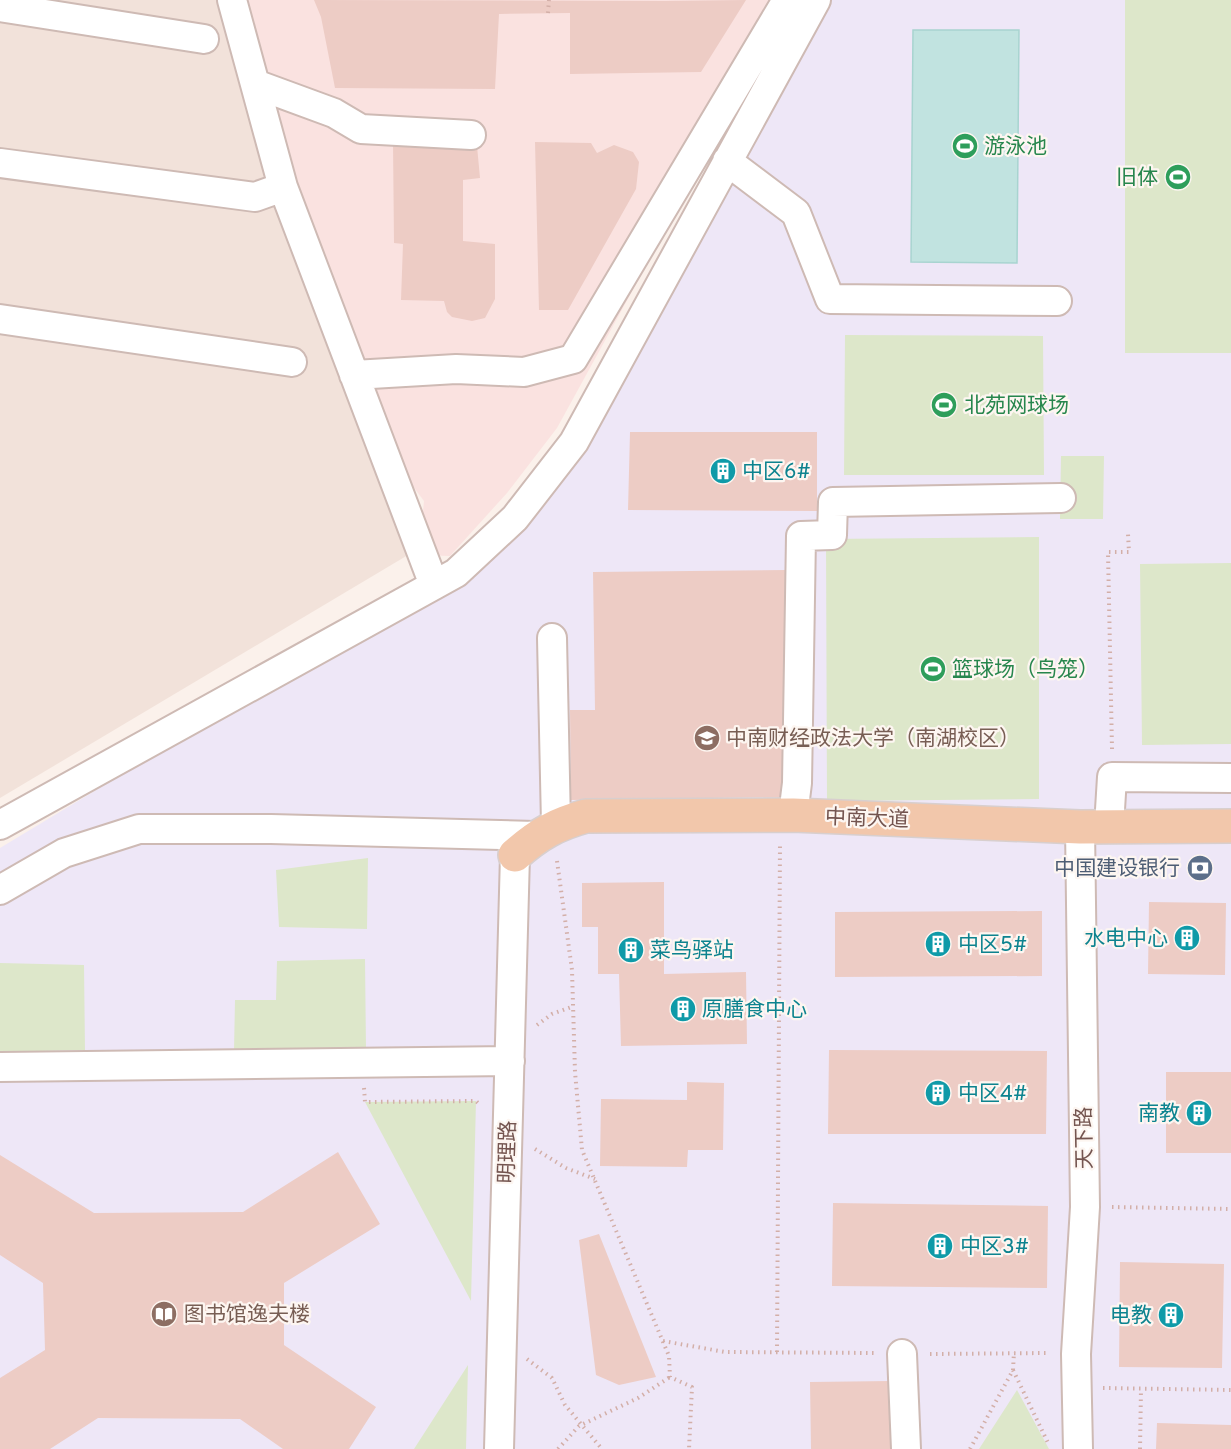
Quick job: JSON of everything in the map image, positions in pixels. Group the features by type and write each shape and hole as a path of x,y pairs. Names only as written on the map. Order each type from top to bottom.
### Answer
{"main road":[{"name":"中南大道","path":"536,839 586,816 787,815 1094,826 1231,826"}],"street":[{"path":"232,0 283,187 434,585"},
{"path":"354,375 456,369 524,372 573,359 787,0"},
{"path":"0,825 456,573 515,518 574,442 816,0"},
{"path":"0,7 204,39"},
{"path":"255,84 334,113 361,129 471,135"},
{"path":"727,161 796,213 830,298 1057,301"},
{"path":"0,163 255,197 283,187"},
{"path":"0,320 292,362"},
{"path":"787,815 797,783 801,536 832,535 833,502 1061,498"},
{"name":"明理路","path":"499,1449 510,1061 536,839 552,638"},
{"path":"1112,777 1231,778"},
{"name":"天下路","path":"1078,1449 1076,1354 1085,1207 1094,826 1112,777"},
{"path":"0,890 64,854 139,829 271,829 536,839"},
{"path":"0,1067 510,1061"},
{"path":"902,1354 906,1449"}],"path":[{"path":"548,13 549,0"},
{"path":"1112,777 1108,552 1129,552 1128,534"},
{"path":"777,1352 787,815"},
{"path":"536,839 557,865 572,970 582,1150 669,1356 670,1377"},
{"path":"364,1063 365,1102 476,1101 508,1132 566,1168 595,1180"},
{"path":"1085,1207 1231,1209"},
{"path":"663,1341 725,1352 1076,1354"},
{"path":"502,1350 533,1361 552,1378 565,1405 579,1426 602,1449"},
{"path":"969,1449 1013,1370 1014,1352"},
{"path":"1013,1370 1050,1449"},
{"path":"558,1449 579,1426 638,1398 670,1377"},
{"path":"670,1377 692,1387 689,1449"},
{"path":"1077,1388 1231,1390"},
{"path":"1140,1449 1141,1389"}],"shaded area":[{"path":"0,0 231,0 408,555 0,798"},
{"path":"232,0 792,0 557,428 507,493 450,556 419,555 424,501 379,441"},
{"name":"中南财经政法大学（南湖校区）","path":"816,0 1231,0 1231,1449 0,1449 0,848 456,573 574,442"}],"green space":[{"name":"旧体","path":"1125,0 1231,0 1231,353 1125,353"},
{"name":"北苑网球场","path":"845,335 1043,336 1044,475 844,475"},
{"path":"1061,456 1104,456 1103,519 1060,519"},
{"name":"篮球场（鸟笼）","path":"1039,537 1039,799 827,801 826,539"},
{"path":"1231,563 1231,744 1142,745 1140,564"},
{"path":"368,858 367,929 279,927 276,870"},
{"path":"365,959 366,1049 234,1051 235,1000 276,1000 277,961"},
{"path":"0,963 84,965 85,1050 0,1052"},
{"path":"476,1101 471,1301 365,1102"},
{"path":"468,1365 466,1449 414,1449"},
{"path":"1017,1390 1049,1449 979,1449"}],"water":[{"name":"游泳池","path":"913,30 1019,30 1017,263 911,262"}],"building":[{"path":"314,0 746,0 701,72 570,74 570,13 499,14 495,89 335,88 321,17"},
{"path":"393,142 477,146 480,178 463,180 463,241 495,244 495,299 485,318 472,321 452,317 447,312 444,301 401,300 403,244 394,243"},
{"path":"535,142 591,143 597,153 614,145 633,152 639,162 636,189 568,310 539,310"},
{"name":"中区6#","path":"630,432 817,432 817,511 628,510"},
{"path":"787,570 790,797 571,800 570,710 595,710 593,572"},
{"path":"664,882 664,974 746,972 747,1044 621,1046 619,974 598,974 598,927 582,927 582,883"},
{"name":"水电中心","path":"1149,902 1226,903 1225,975 1148,974"},
{"name":"中区5#","path":"1042,911 1042,976 835,977 835,912"},
{"name":"中区4#","path":"829,1050 1047,1051 1046,1134 828,1134"},
{"name":"南教","path":"1166,1072 1231,1072 1231,1153 1166,1153"},
{"path":"687,1082 724,1083 723,1150 688,1150 687,1167 600,1166 601,1099 687,1100"},
{"name":"图书馆逸夫楼","path":"338,1152 380,1224 284,1283 284,1345 376,1407 349,1449 283,1449 240,1419 98,1418 50,1449 0,1449 0,1378 45,1350 43,1283 0,1255 0,1155 94,1213 243,1212"},
{"name":"中区3#","path":"833,1203 1048,1206 1047,1288 832,1286"},
{"path":"599,1234 656,1377 619,1385 596,1375 579,1240"},
{"name":"电教","path":"1120,1262 1224,1264 1222,1368 1119,1367"},
{"path":"891,1381 892,1449 811,1449 810,1382"},
{"path":"1157,1423 1231,1425 1231,1449 1156,1449"}],"place":[{"name":"游泳池","path":"965,146"},
{"name":"旧体","path":"1178,177"},
{"name":"北苑网球场","path":"944,405"},
{"name":"中区6#","path":"723,471"},
{"name":"篮球场（鸟笼）","path":"933,669"},
{"name":"中南财经政法大学（南湖校区）","path":"707,738"},
{"name":"中国建设银行","path":"1200,868"},
{"name":"水电中心","path":"1187,938"},
{"name":"中区5#","path":"938,944"},
{"name":"菜鸟驿站","path":"631,950"},
{"name":"原膳食中心","path":"683,1009"},
{"name":"中区4#","path":"938,1093"},
{"name":"南教","path":"1199,1113"},
{"name":"中区3#","path":"940,1246"},
{"name":"图书馆逸夫楼","path":"164,1314"},
{"name":"电教","path":"1171,1315"}]}
